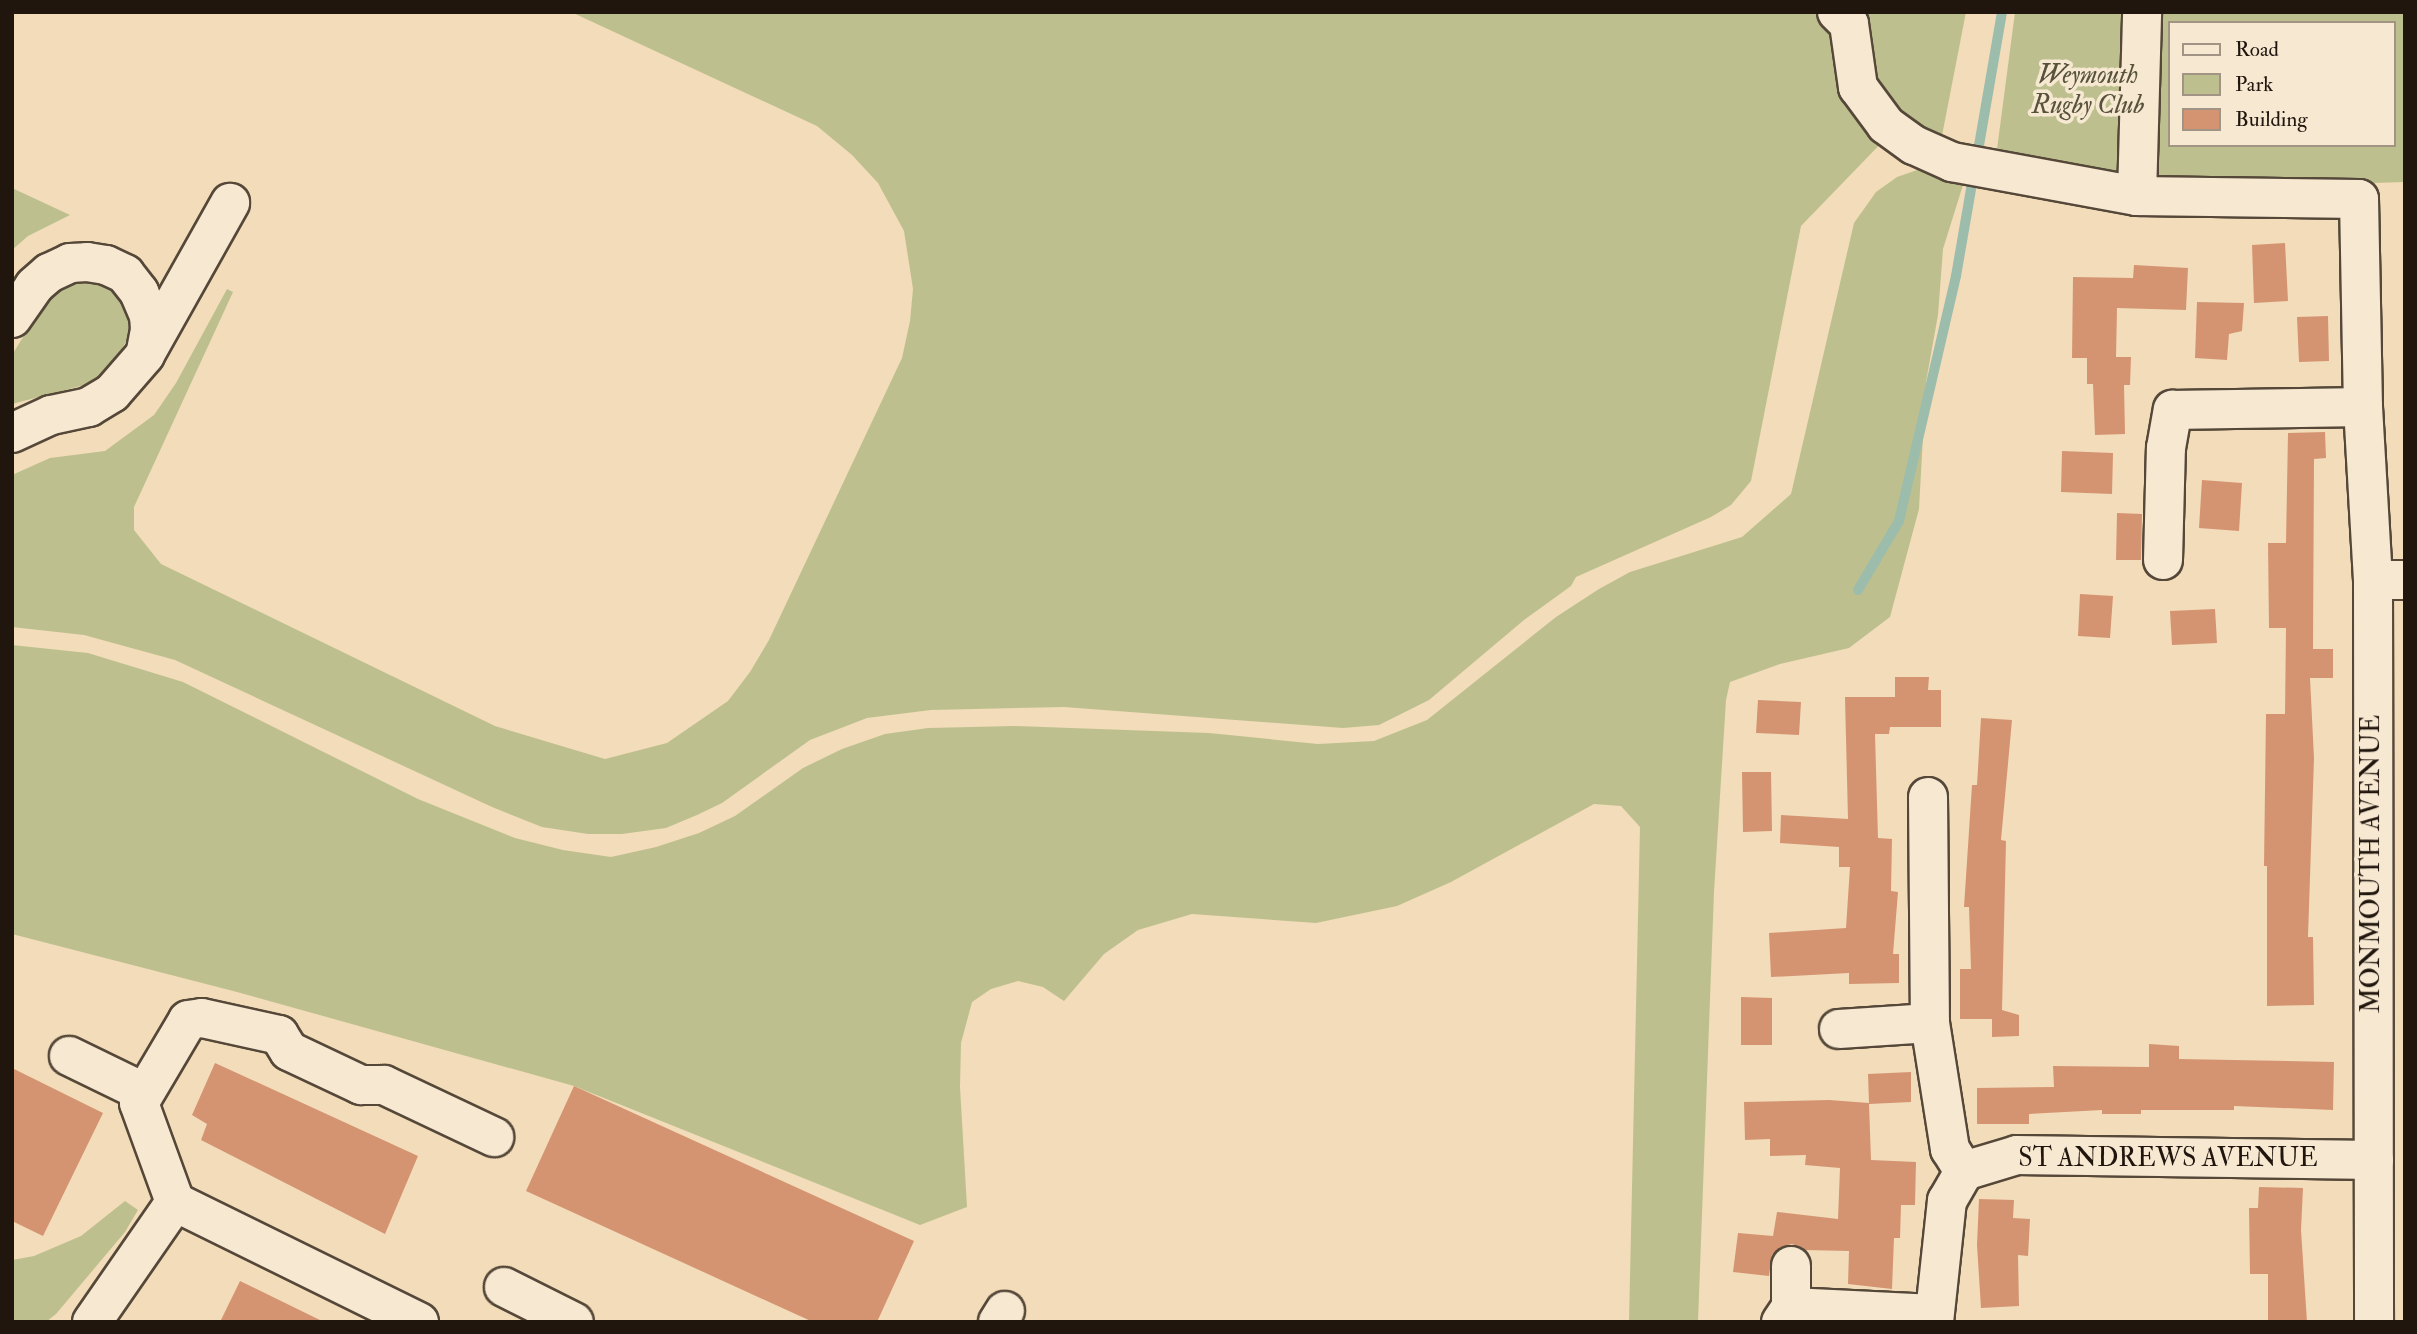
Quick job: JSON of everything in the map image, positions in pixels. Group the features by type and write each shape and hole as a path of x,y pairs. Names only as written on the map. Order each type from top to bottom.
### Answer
{"street":[{"path":"1838,12 1849,24 1858,87 1886,125 1914,145 1952,162 2137,196 2142,12"},
{"name":"MONMOUTH AVENUE","path":"2137,196 2359,199 2363,407 2389,580 2388,1004 2374,1160 2374,1322"},
{"path":"12,433 51,415 89,407 112,393 145,355 223,215"},
{"path":"12,318 34,286 49,273 71,263 106,265 125,274 139,292 149,315 150,330 145,355"},
{"path":"2163,560 2166,448 2173,410 2363,407"},
{"path":"1791,1266 1786,1314 1934,1318 1947,1202 1964,1171 1950,1149 1930,1023 1928,797"},
{"path":"419,1322 175,1202 139,1103 143,1092 152,1081 182,1025 188,1020 202,1018 279,1035 289,1051 361,1084 384,1085 494,1137"},
{"path":"1839,1029 1930,1023"},
{"path":"69,1056 143,1092"},
{"name":"ST ANDREWS AVENUE","path":"1964,1171 2017,1155 2374,1160"},
{"path":"92,1322 175,1202"},
{"path":"504,1287 574,1322"}],"green space":[{"path":"571,12 1966,12 1940,146 1890,134 1801,226 1751,481 1731,505 1711,517 1576,577 1571,586 1524,620 1429,700 1379,725 1343,728 1064,707 931,710 867,718 810,740 722,803 666,828 622,834 588,834 542,827 492,807 175,660 84,635 12,627 12,475 50,458 105,451 154,415 176,383 227,289 233,292 134,507 134,530 161,564 495,726 605,759 667,743 728,701 769,640 902,358 913,289 904,231 878,183 852,155 817,126"},
{"name":"Weymouth Rugby Club","path":"2015,12 2405,12 2405,182 2209,188 1996,157"},
{"path":"1923,168 1967,172 1943,249 1938,315 1926,382 1919,509 1890,617 1849,648 1780,664 1730,682 1726,700 1714,892 1698,1322 1629,1322 1640,827 1621,806 1594,804 1451,882 1397,906 1316,923 1192,914 1138,930 1104,954 1064,1001 1043,987 1018,981 991,989 972,1002 961,1043 960,1087 967,1207 920,1225 574,1086 237,992 12,934 12,645 88,653 183,682 418,799 515,838 563,850 611,857 656,847 699,833 735,816 803,768 842,749 885,734 928,728 1014,726 1209,733 1318,744 1374,741 1427,720 1556,617 1599,589 1630,572 1742,537 1791,494 1854,223 1876,192 1897,177"},
{"path":"12,188 70,215 28,236 12,250"},
{"path":"82,278 111,287 129,312 130,333 117,359 96,382 12,404 12,355 50,293"},
{"path":"125,1201 138,1210 125,1232 56,1314 46,1322 12,1322 12,1260 34,1256 81,1236"}],"building":[{"path":"2285,243 2288,301 2254,303 2252,245"},
{"path":"2134,265 2188,268 2186,310 2117,308 2116,357 2131,357 2130,385 2124,385 2125,434 2095,435 2093,384 2087,384 2087,358 2072,358 2073,277 2133,278"},
{"path":"2197,302 2244,303 2242,331 2229,334 2227,360 2195,358"},
{"path":"2328,316 2329,361 2299,362 2297,317"},
{"path":"2325,432 2326,458 2314,459 2313,649 2333,649 2333,678 2310,678 2314,758 2308,937 2313,937 2314,1005 2267,1006 2267,866 2264,866 2266,714 2285,714 2286,628 2269,628 2268,543 2286,543 2288,433"},
{"path":"2062,451 2113,453 2112,494 2061,492"},
{"path":"2202,480 2242,483 2239,531 2199,528"},
{"path":"2117,513 2142,514 2141,560 2116,560"},
{"path":"2080,594 2113,596 2110,638 2078,636"},
{"path":"2215,609 2217,643 2172,645 2170,611"},
{"path":"1895,677 1929,677 1928,690 1941,690 1941,727 1890,727 1889,734 1875,734 1878,838 1892,839 1891,891 1898,892 1893,954 1899,954 1899,983 1849,984 1849,973 1771,977 1769,933 1846,928 1850,867 1839,867 1839,847 1780,843 1781,815 1848,819 1845,697 1895,697"},
{"path":"1758,700 1801,702 1799,735 1756,733"},
{"path":"1981,718 2012,720 2001,840 2006,841 2002,1010 2019,1015 2019,1036 1992,1037 1992,1019 1960,1019 1960,969 1971,969 1969,907 1964,907 1972,785 1977,785"},
{"path":"1742,772 1771,772 1772,831 1743,832"},
{"path":"1741,997 1772,998 1772,1045 1741,1045"},
{"path":"2149,1044 2179,1046 2179,1059 2334,1062 2333,1110 2234,1106 2234,1110 2141,1110 2141,1114 2102,1114 2102,1110 2029,1114 2029,1124 1977,1124 1977,1088 2054,1087 2053,1066 2149,1067"},
{"path":"215,1063 418,1156 385,1234 201,1140 207,1124 192,1115"},
{"path":"12,1068 103,1113 43,1236 12,1221"},
{"path":"1911,1072 1911,1102 1869,1104 1871,1160 1916,1162 1915,1205 1901,1205 1900,1238 1894,1238 1892,1289 1848,1284 1849,1251 1805,1250 1792,1244 1781,1247 1772,1255 1769,1276 1733,1272 1738,1233 1773,1236 1777,1212 1838,1219 1840,1168 1805,1165 1806,1155 1770,1156 1770,1139 1745,1140 1744,1102 1829,1100 1869,1103 1868,1074"},
{"path":"574,1086 914,1241 877,1322 813,1322 526,1191"},
{"path":"2259,1187 2303,1188 2301,1230 2307,1322 2268,1322 2268,1274 2250,1274 2249,1208 2258,1208"},
{"path":"1979,1199 2014,1200 2013,1218 2030,1219 2028,1256 2018,1255 2019,1306 1981,1308 1977,1245"},
{"path":"240,1281 324,1322 220,1322"}],"waterway":[{"path":"1977,157 2002,12"},
{"path":"1858,590 1899,521 1956,276 1974,172"}]}
